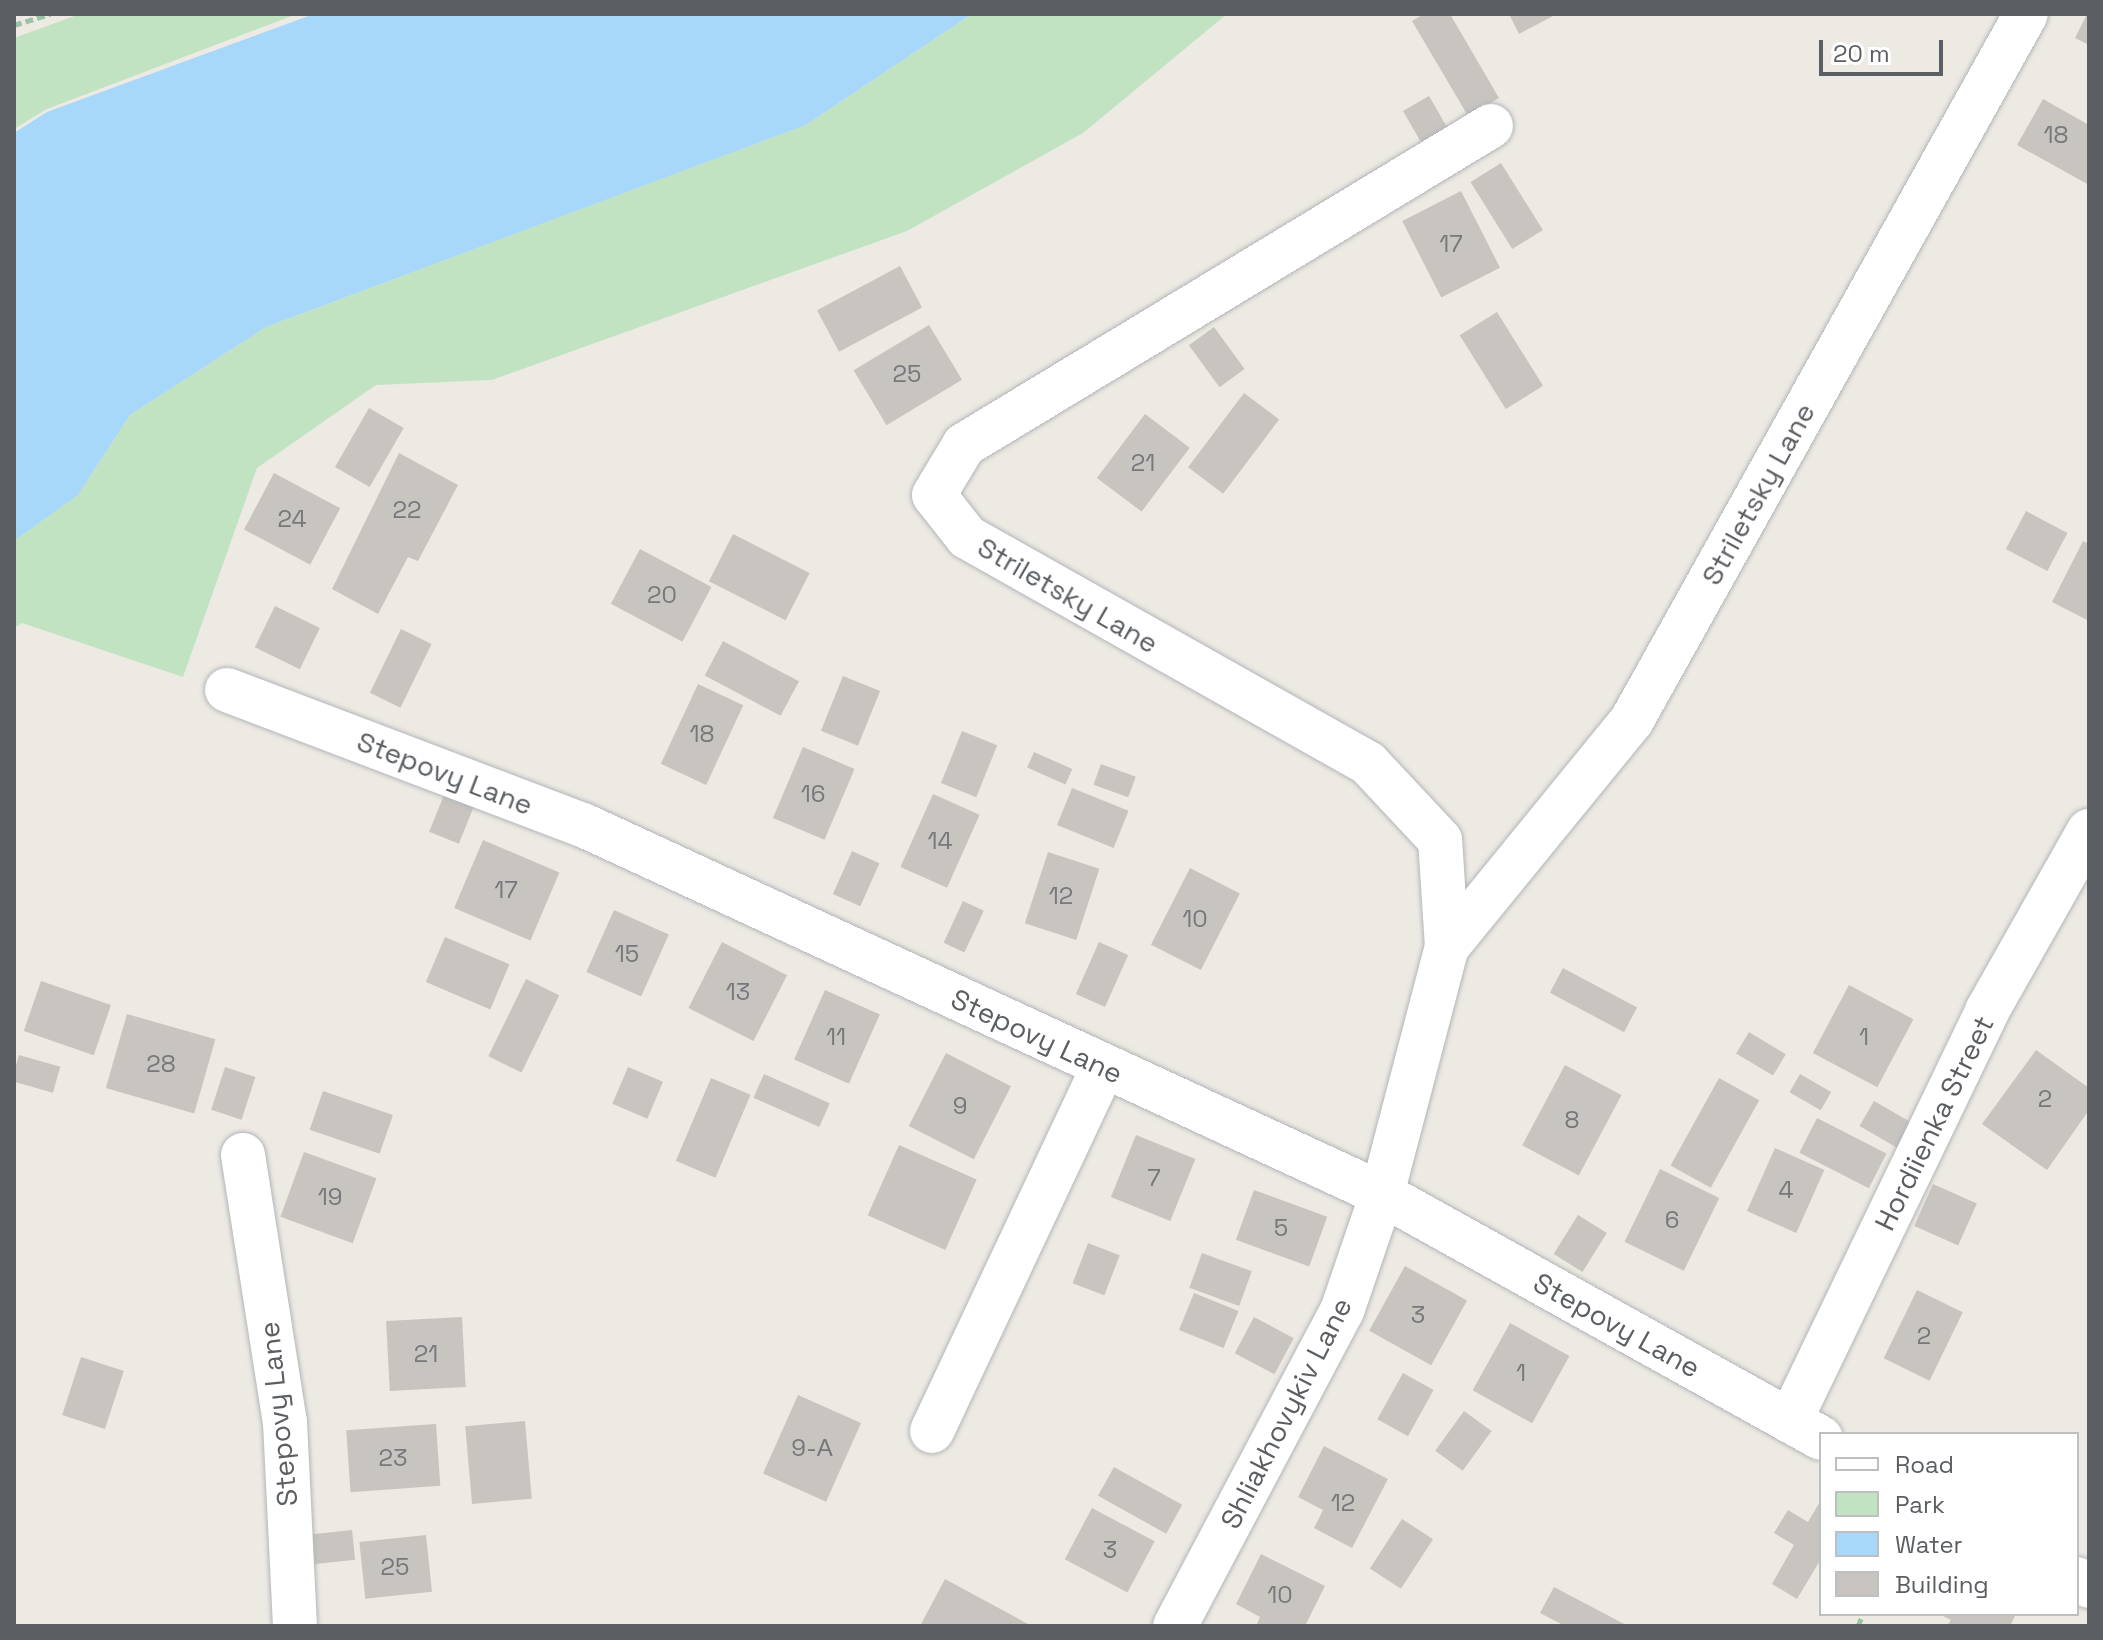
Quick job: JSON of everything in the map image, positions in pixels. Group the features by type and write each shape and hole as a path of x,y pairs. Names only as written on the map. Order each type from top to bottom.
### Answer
{"street":[{"name":"Striletsky Lane","path":"1447,947 1632,720 2026,14"},
{"name":"Striletsky Lane","path":"1382,1194 1447,947 1440,840 1368,763 967,537 934,495 964,445 1491,126"},
{"name":"Stepovy Lane","path":"227,690 583,825 1382,1194 1806,1429"},
{"name":"Hordiienka Street","path":"1806,1429 1987,1011 2089,831"},
{"path":"932,1431 1103,1067"},
{"name":"Stepovy Lane","path":"243,1155 285,1422 295,1626"},
{"name":"Shliakhovykiv Lane","path":"1175,1626 1342,1311 1382,1194"}],"path":[{"path":"14,25 50,14"}],"green space":[{"path":"80,14 297,14 47,109 14,129 14,38"},
{"path":"972,14 1227,14 1083,133 907,231 492,380 376,385 257,468 183,677 22,623 14,628 14,541 78,495 130,415 266,327 806,125"}],"water":[{"path":"314,14 972,14 806,125 266,327 130,415 78,495 14,541 14,133 47,112"}],"building":[{"path":"1424,14 1450,14 1499,98 1468,116 1412,21"},
{"path":"1509,14 1557,14 1519,34"},
{"path":"2089,14 2089,45 2075,38"},
{"path":"1429,96 1449,131 1423,146 1403,111"},
{"path":"2043,99 2089,125 2089,185 2017,145"},
{"path":"1501,163 1543,230 1512,249 1470,182"},
{"path":"1461,191 1500,268 1441,298 1402,221"},
{"path":"900,266 922,307 839,352 817,310"},
{"path":"1497,312 1543,386 1506,409 1460,335"},
{"path":"929,325 962,380 887,425 854,370"},
{"path":"1214,327 1245,369 1219,387 1189,345"},
{"path":"1244,393 1279,419 1223,494 1188,467"},
{"path":"369,408 404,428 370,487 335,467"},
{"path":"1145,414 1190,448 1142,512 1097,478"},
{"path":"399,453 458,485 418,561 408,557 378,614 332,589"},
{"path":"274,473 340,508 310,565 244,530"},
{"path":"2026,511 2067,533 2047,571 2006,549"},
{"path":"733,534 810,573 786,620 709,581"},
{"path":"2083,541 2089,544 2089,621 2052,602"},
{"path":"640,549 712,587 682,642 611,604"},
{"path":"275,606 320,628 300,669 255,647"},
{"path":"401,629 432,644 400,708 370,693"},
{"path":"723,641 799,681 781,716 705,675"},
{"path":"843,676 880,691 858,746 821,731"},
{"path":"698,684 743,705 706,785 661,764"},
{"path":"962,731 997,745 976,797 941,783"},
{"path":"803,747 855,769 824,840 773,818"},
{"path":"1034,752 1072,769 1065,785 1027,768"},
{"path":"1101,764 1136,777 1128,797 1093,785"},
{"path":"1072,788 1129,811 1114,848 1057,825"},
{"path":"446,790 476,802 459,844 429,832"},
{"path":"933,794 980,815 947,888 900,867"},
{"path":"483,840 559,872 530,941 454,908"},
{"path":"852,851 879,863 860,906 833,894"},
{"path":"1048,852 1099,869 1076,940 1025,923"},
{"path":"1190,868 1240,893 1201,970 1151,945"},
{"path":"963,901 984,911 964,952 944,943"},
{"path":"614,910 669,934 641,997 586,972"},
{"path":"445,937 509,964 490,1009 426,982"},
{"path":"722,942 787,975 753,1041 688,1008"},
{"path":"1099,942 1128,955 1105,1007 1076,994"},
{"path":"1563,968 1637,1007 1624,1032 1550,993"},
{"path":"526,979 559,995 522,1073 488,1056"},
{"path":"41,981 111,1005 94,1055 24,1031"},
{"path":"1849,985 1913,1019 1877,1087 1813,1053"},
{"path":"825,990 880,1014 849,1084 794,1059"},
{"path":"127,1014 215,1039 194,1113 106,1088"},
{"path":"1749,1032 1786,1054 1773,1076 1736,1053"},
{"path":"2036,1050 2089,1088 2089,1110 2047,1170 1982,1124"},
{"path":"946,1053 1011,1086 974,1159 909,1126"},
{"path":"19,1055 60,1067 53,1093 14,1082"},
{"path":"1565,1065 1622,1095 1579,1175 1522,1145"},
{"path":"225,1067 255,1077 242,1120 211,1110"},
{"path":"628,1067 663,1082 647,1119 612,1104"},
{"path":"764,1074 830,1103 819,1127 753,1098"},
{"path":"1800,1074 1831,1092 1821,1110 1790,1092"},
{"path":"711,1078 751,1095 715,1178 676,1161"},
{"path":"1719,1078 1759,1100 1711,1188 1671,1165"},
{"path":"323,1091 393,1115 380,1154 310,1130"},
{"path":"1874,1101 1911,1122 1897,1148 1860,1126"},
{"path":"1817,1118 1886,1153 1869,1188 1799,1153"},
{"path":"1136,1135 1195,1159 1170,1221 1111,1197"},
{"path":"899,1145 977,1180 945,1250 868,1215"},
{"path":"1775,1148 1824,1170 1796,1233 1747,1211"},
{"path":"304,1152 376,1178 353,1243 280,1217"},
{"path":"1660,1169 1719,1198 1684,1271 1624,1242"},
{"path":"1933,1184 1977,1204 1958,1246 1914,1226"},
{"path":"1254,1190 1327,1217 1309,1266 1236,1240"},
{"path":"1578,1215 1607,1233 1582,1272 1554,1254"},
{"path":"1088,1243 1120,1255 1104,1295 1073,1283"},
{"path":"1202,1253 1252,1271 1239,1306 1189,1288"},
{"path":"1405,1266 1467,1300 1431,1365 1369,1331"},
{"path":"1917,1290 1963,1312 1930,1381 1884,1358"},
{"path":"1194,1293 1239,1311 1224,1348 1179,1330"},
{"path":"462,1317 466,1387 390,1391 386,1321"},
{"path":"1254,1317 1294,1338 1274,1374 1235,1353"},
{"path":"1510,1323 1569,1356 1532,1423 1473,1390"},
{"path":"81,1357 124,1371 105,1429 62,1415"},
{"path":"1403,1373 1434,1390 1408,1436 1377,1419"},
{"path":"798,1395 861,1423 826,1502 763,1474"},
{"path":"1464,1411 1492,1431 1463,1471 1435,1451"},
{"path":"525,1421 532,1499 472,1504 465,1426"},
{"path":"436,1424 440,1486 351,1492 346,1430"},
{"path":"1324,1446 1388,1479 1352,1548 1314,1528 1323,1510 1298,1497"},
{"path":"1114,1467 1182,1505 1166,1534 1098,1496"},
{"path":"1819,1503 1819,1562 1797,1599 1772,1584 1794,1545 1774,1533 1788,1510 1808,1522"},
{"path":"1092,1508 1155,1541 1127,1593 1065,1559"},
{"path":"1402,1519 1433,1539 1401,1589 1370,1568"},
{"path":"352,1530 355,1560 313,1564 310,1534"},
{"path":"426,1535 432,1592 365,1599 359,1542"},
{"path":"1261,1554 1325,1586 1305,1626 1256,1626 1260,1617 1236,1604"},
{"path":"945,1579 1028,1624 1027,1626 920,1626"},
{"path":"1554,1587 1628,1626 1565,1626 1540,1613"},
{"path":"1943,1616 2015,1616 2010,1626 1947,1626 1951,1620"}]}
